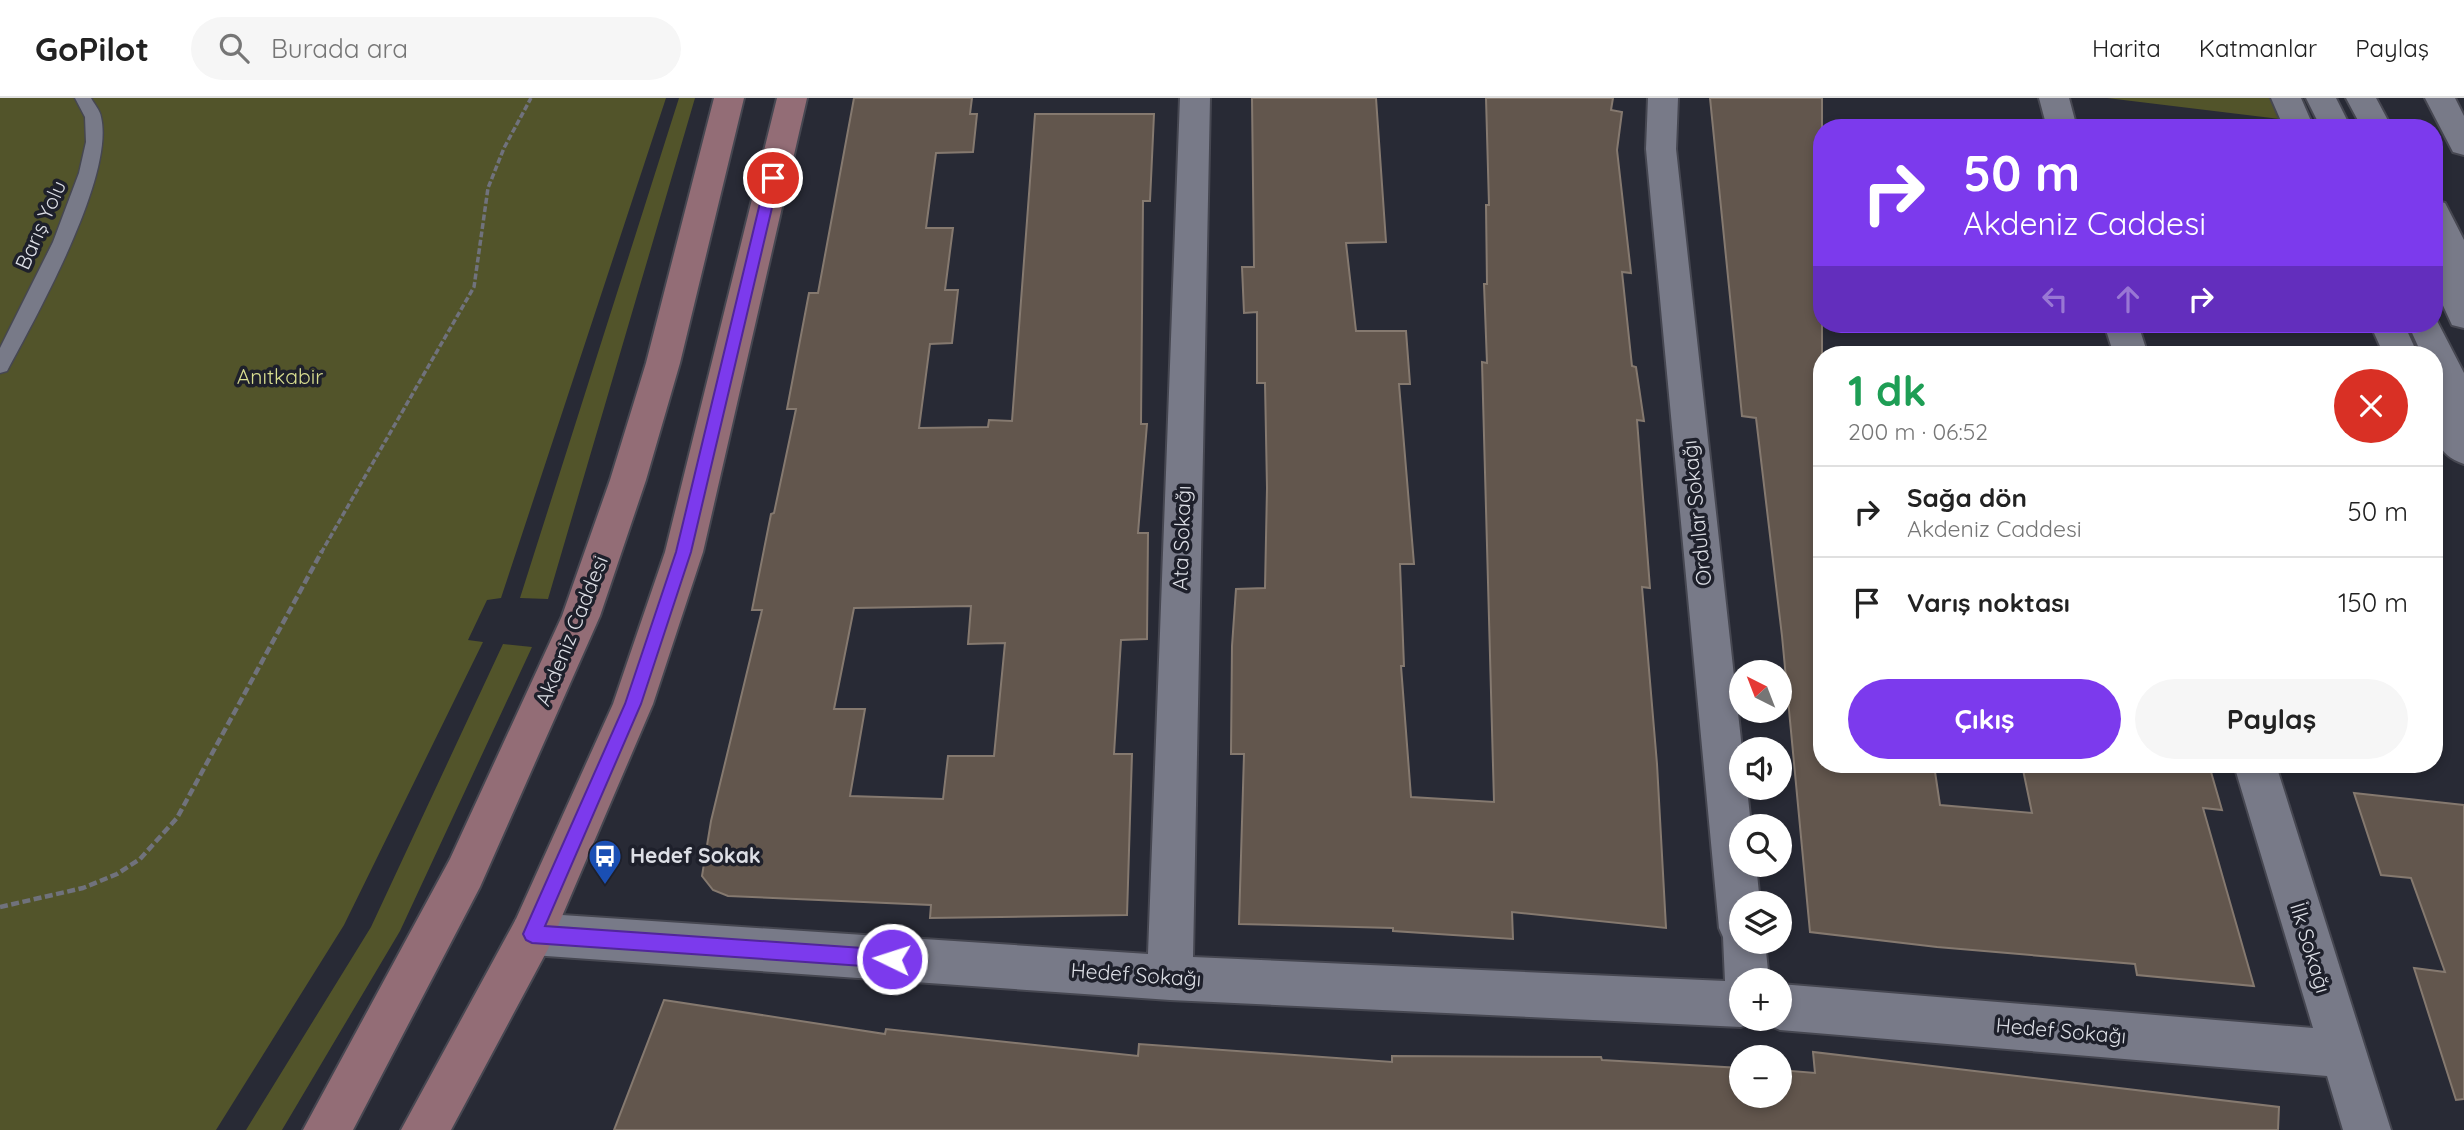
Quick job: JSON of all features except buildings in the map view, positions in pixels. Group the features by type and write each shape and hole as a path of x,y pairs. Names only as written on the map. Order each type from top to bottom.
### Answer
{"main road":[{"name":"Akdeniz Caddesi","path":"327,1130 466,873 581,616 628,480 663,363 729,98"},
{"path":"425,1130 532,934 633,704 684,552 792,98"}],"street":[{"name":"Ata Sokağı","path":"1170,978 1195,98"},
{"name":"Ordular Sokağı","path":"1663,98 1663,163 1700,555 1737,891"},
{"path":"2054,98 2060,119"},
{"path":"2286,98 2295,119"},
{"path":"2321,98 2332,119"},
{"path":"2361,98 2372,119"},
{"path":"2381,98 2391,119"},
{"path":"2440,98 2464,145"},
{"path":"2443,230 2464,274"},
{"path":"2443,268 2464,316"},
{"path":"2443,365 2464,412"},
{"path":"2443,423 2464,450"},
{"name":"İlk Sokağı","path":"2257,773 2367,1130"},
{"name":"Hedef Sokağı","path":"532,934 1170,978 1729,1003"},
{"name":"Hedef Sokağı","path":"1792,1008 2343,1054"}],"lane":[{"name":"Barış Yolu","path":"0,366 79,202 88,173 93,148 93,116 83,98"}],"path":[{"path":"0,907 83,888 117,874 140,859 177,818 293,602 474,287 482,265 488,188 496,163 531,98"}],"green space":[{"name":"Anıtkabir","path":"0,98 666,98 501,598 487,600 468,640 483,642 344,925 216,1130 0,1130"},
{"path":"679,98 695,98 548,599 520,598"},
{"path":"2107,98 2286,98 2295,119"},
{"path":"503,644 532,647 400,931 282,1130 246,1130 371,927"}],"place":[{"name":"Hedef Sokak","path":"605,886"}],"route":[{"path":"773,178 684,552 633,704 532,934 892,959"}]}
